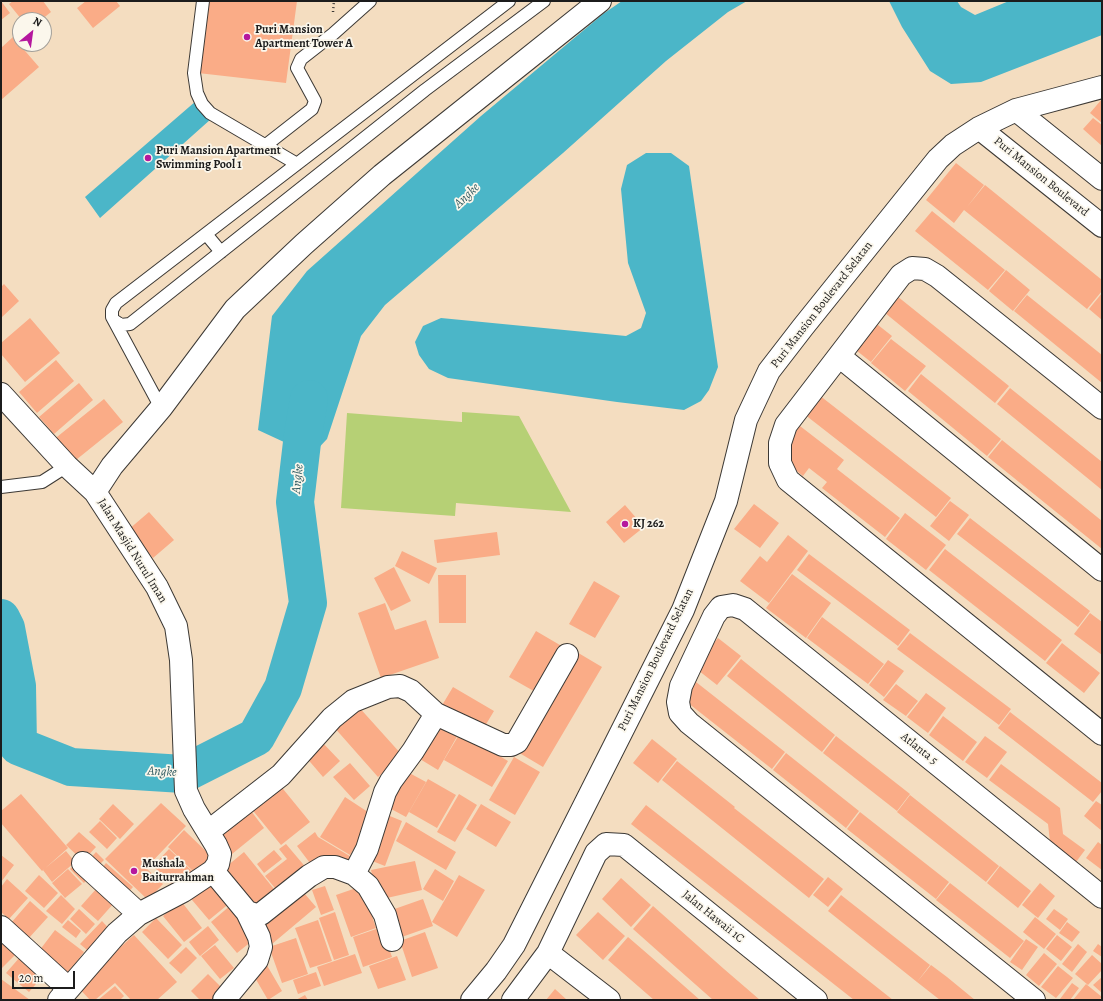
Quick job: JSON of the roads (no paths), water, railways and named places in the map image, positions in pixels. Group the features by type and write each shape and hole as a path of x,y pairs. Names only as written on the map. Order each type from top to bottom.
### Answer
{"street":[{"path":"95,492 112,466 161,408 235,309 304,244 382,175 600,1"},
{"name":"Puri Mansion Boulevard Selatan","path":"472,1000 496,971 514,945 683,610 726,501 746,420 769,371 938,159 953,145 979,128 1016,110 1102,86"},
{"path":"1016,110 1102,179"},
{"name":"Puri Mansion Boulevard","path":"979,128 1102,226"},
{"path":"1102,408 943,281 925,269 912,268 901,274 786,425 780,443 780,463 788,480 1102,734"},
{"path":"839,356 1102,570"},
{"name":"Jalan Masjid Nurul Iman","path":"1,394 67,466 95,492 157,587 176,626 181,660 186,791 194,809 208,831"},
{"name":"Atlanta 5","path":"1034,1000 689,724 680,713 678,702 681,686 714,616 722,607 733,605 745,609 752,614 1102,897"},
{"path":"1,927 64,994 117,933 139,914 183,891 213,871 218,864 220,854 208,831 281,775 332,718 353,701 388,687 400,686 411,690 436,714 503,745 511,745 517,742 567,656"},
{"path":"354,874 366,849 385,792 391,780 413,751 436,714"},
{"name":"Jalan Hawaii 1C","path":"548,953 596,853 606,844 624,845 816,1000"},
{"path":"83,863 139,914"},
{"path":"247,912 250,914 259,915 324,867 335,867 354,874 368,886 385,915 392,940"},
{"path":"213,871 247,912 259,937 261,947 257,960 224,1000"},
{"path":"513,1000 548,953 608,1000"}],"lane":[{"path":"203,1 194,73 197,93 202,104 210,113 266,144 298,164"},
{"path":"266,144 312,109 314,101 297,68 301,59 333,34 370,1"},
{"path":"161,408 112,317 112,310 116,303 509,1"},
{"path":"115,321 121,325 130,324 425,90 544,1"},
{"path":"206,234 221,252"},
{"path":"1,487 42,482 67,466"}],"water":[{"path":"622,1 747,1 728,12 666,61 563,153 385,305 361,336 327,439 312,455 258,430 272,316 307,271 481,116 603,14"},
{"path":"889,1 957,1 961,7 975,15 1009,1 1102,1 1102,35 981,82 951,84 930,71 902,27"},
{"name":"Puri Mansion Apartment Swimming Pool 1","path":"196,101 211,119 100,218 85,197"},
{"path":"646,153 671,153 689,166 718,367 709,390 701,401 684,410 448,378 429,369 419,355 415,342 423,326 441,318 626,336 641,328 646,313 628,263 621,189 627,165"}],"waterway":[{"name":"Angke","path":"1,618 6,628 17,686 18,746 71,767 183,774 256,737 283,688 308,603 295,502 303,434 309,399"}],"place":[{"name":"Puri Mansion Apartment Tower A","path":"247,37"},
{"name":"Puri Mansion Apartment Swimming Pool 1","path":"148,158"},
{"name":"KJ 262","path":"625,524"},
{"name":"Mushala Baiturrahman","path":"134,871"}]}
